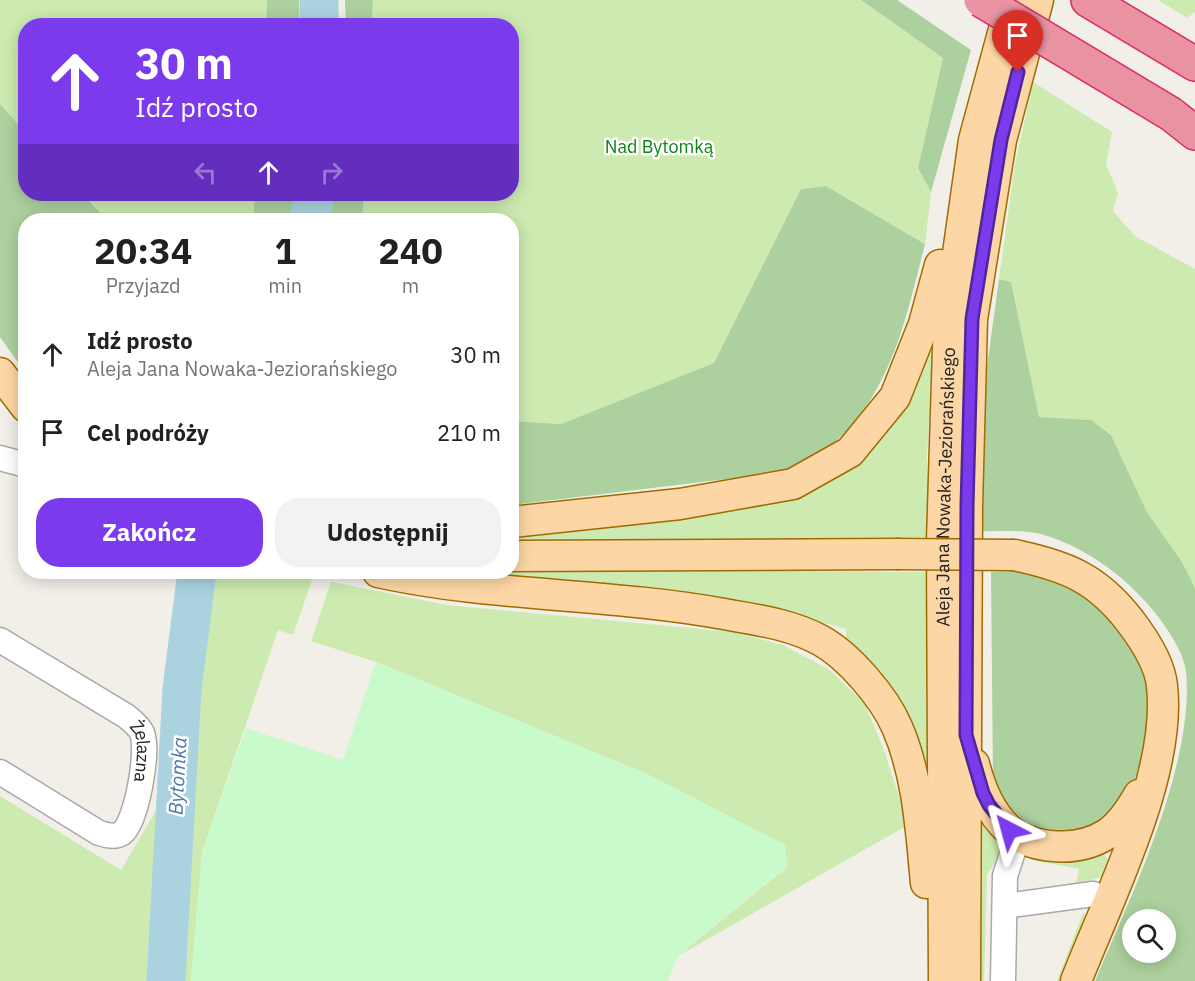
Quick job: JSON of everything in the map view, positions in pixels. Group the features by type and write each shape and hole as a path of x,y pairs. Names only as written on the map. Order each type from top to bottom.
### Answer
{"highway":[{"path":"981,0 1187,125"},
{"path":"1088,0 1195,64"}],"main road":[{"name":"Aleja Jana Nowaka-Jeziorańskiego","path":"944,981 942,541 949,317 974,140 1012,0"},
{"name":"Aleja Jana Nowaka-Jeziorańskiego","path":"965,981 967,506 972,319 1001,140 1038,0"},
{"path":"519,521 680,504 793,484 850,452 895,397 924,324 974,140"},
{"path":"0,373 18,397"},
{"path":"519,556 1014,555 1054,564 1087,579 1118,606 1144,640 1162,684 1162,722 1155,763 1137,830 1076,981"},
{"path":"410,579 429,583 688,608 787,626 821,640 866,680 897,727 918,802 939,981"},
{"path":"966,735 977,776 989,805 1001,821 1018,836 1038,844 1061,847 1086,844 1108,834 1130,812 1155,763"}],"street":[{"path":"0,458 18,463"},
{"name":"Żelazna","path":"0,640 126,716 142,733 145,747 136,808 130,824 121,833 111,837 99,833 0,772"},
{"path":"1003,981 1005,876 1018,836"},
{"path":"1005,906 1093,894 1108,900"}],"green space":[{"path":"0,0 267,0 266,18 18,18 18,124 0,104"},
{"path":"267,0 299,0 299,18 266,18"},
{"path":"345,0 373,0 372,18 346,18"},
{"name":"Nad Bytomką","path":"373,0 861,0 943,58 918,168 931,192 925,244 826,186 801,189 714,363 561,424 519,421 519,213 363,213 363,201 519,201 519,18 372,18"},
{"path":"861,0 897,0 971,50 931,192 918,168 943,58"},
{"path":"1158,0 1195,0 1195,12 1187,18"},
{"path":"1033,82 1112,132 1106,164 1118,193 1113,211 1135,236 1195,269 1195,588 1182,562 1147,512 1111,435 1090,420 1039,417 1011,282 999,279 1015,164"},
{"path":"0,104 18,124 18,201 89,201 100,213 18,213 18,362 0,337"},
{"path":"826,186 925,244 902,330 892,356 866,407 847,430 821,454 785,472 519,504 519,421 561,424 714,363 801,189"},
{"path":"89,201 254,201 254,213 100,213"},
{"path":"254,201 295,201 292,213 254,213"},
{"path":"333,201 363,201 363,213 331,213"},
{"path":"999,279 1011,282 1039,417 1091,420 1111,435 1147,512 1182,562 1195,588 1195,981 1095,981 1122,919 1122,963 1176,963 1176,909 1126,909 1171,788 1181,747 1186,708 1186,671 1180,652 1169,632 1149,605 1110,569 1084,552 1057,539 1037,533 980,531 982,403"},
{"path":"933,341 927,458 932,537 519,543 519,531 769,502 872,448 887,432 909,399"},
{"path":"519,569 929,572 932,787 846,641 846,629 824,623 822,626 490,579 519,579"},
{"path":"991,572 1032,572 1051,577 1086,596 1116,624 1137,658 1148,693 1149,712 1144,753 1129,791 1104,818 1093,824 1062,830 1035,826 1017,814 1003,798 993,779"},
{"path":"211,579 312,579 293,635 278,630 202,853 191,981 178,981 188,687"},
{"path":"331,582 447,605 733,632 783,645 830,670 865,704 884,750 908,825 678,956 787,867 785,845 647,774 376,662 311,641"},
{"path":"376,662 647,774 785,845 787,866 678,956 668,981 191,981 202,853 246,728 343,760"},
{"path":"165,795 157,981 0,981 0,796 121,870"},
{"path":"978,809 999,835 1003,846 998,859 987,874 984,981 977,981"},
{"path":"1031,852 1078,858 1105,855 1109,860 1104,876 1076,885 1079,869 1031,860"},
{"path":"1083,913 1090,917 1066,981 1057,981"}],"waterway":[{"name":"Bytomka","path":"319,0 319,18"},
{"name":"Bytomka","path":"310,213 314,201"},
{"name":"Bytomka","path":"166,981 182,689 196,579"}],"route":[{"path":"1009,830 989,805 983,793 966,735 967,506 972,319 1001,140 1018,72"}]}
